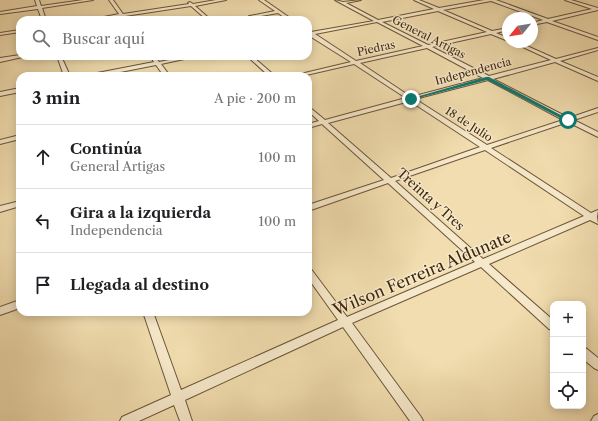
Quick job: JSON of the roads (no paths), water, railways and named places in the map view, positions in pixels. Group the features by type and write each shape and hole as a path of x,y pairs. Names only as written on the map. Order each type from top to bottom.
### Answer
{"street":[{"path":"37,0 43,16"},
{"path":"0,13 91,0"},
{"path":"111,0 123,15"},
{"path":"186,0 204,16"},
{"path":"117,16 224,0"},
{"path":"261,0 285,16"},
{"path":"339,1 359,0"},
{"path":"416,0 502,37"},
{"path":"312,32 491,0 598,39"},
{"path":"567,0 597,9"},
{"name":"General Artigas","path":"339,1 598,135"},
{"path":"538,22 597,9"},
{"path":"256,16 279,12"},
{"name":"Piedras","path":"312,72 502,30"},
{"path":"0,34 16,32"},
{"name":"18 de Julio","path":"312,35 596,217"},
{"path":"528,48 598,79"},
{"name":"Independencia","path":"312,125 598,49"},
{"path":"0,60 16,57"},
{"path":"61,60 66,72"},
{"path":"155,60 164,72"},
{"path":"112,72 174,60"},
{"path":"254,60 267,72"},
{"path":"0,94 16,91"},
{"path":"312,207 598,110"},
{"name":"Treinta y Tres","path":"312,112 550,323"},
{"path":"0,142 16,138"},
{"path":"0,209 16,204"},
{"name":"Wilson Ferreira Aldunate","path":"126,421 345,322 482,263 596,217"},
{"path":"312,277 417,421"},
{"path":"0,311 16,305"},
{"path":"149,316 186,421"},
{"path":"586,355 598,365"}]}
